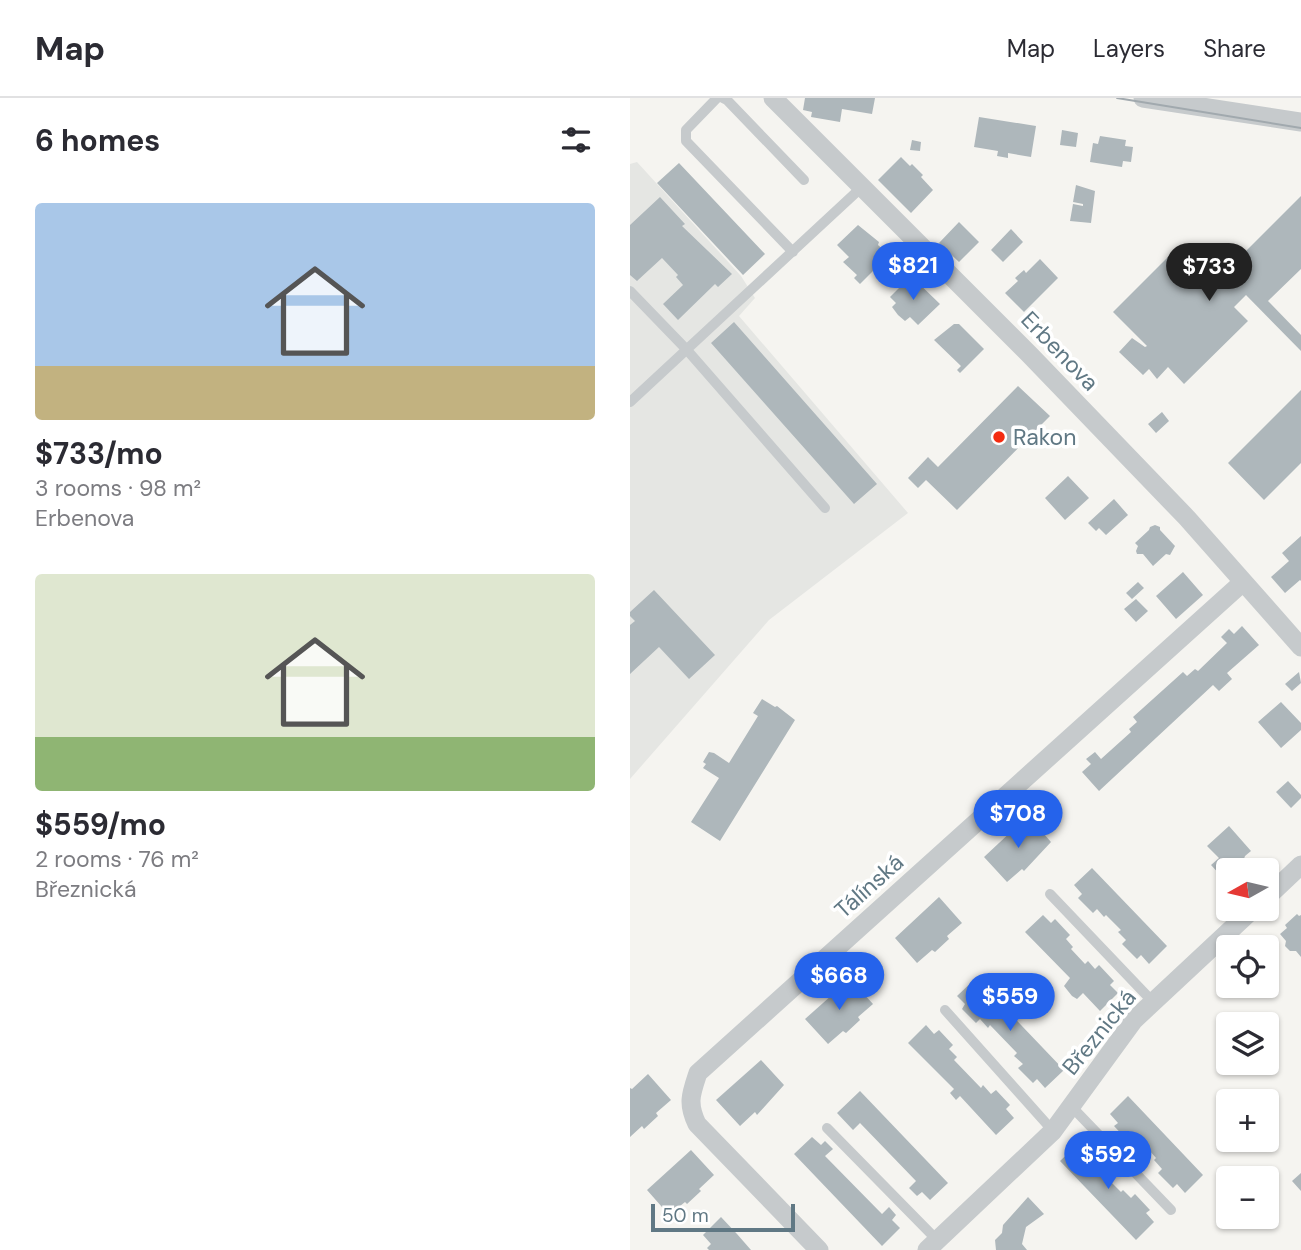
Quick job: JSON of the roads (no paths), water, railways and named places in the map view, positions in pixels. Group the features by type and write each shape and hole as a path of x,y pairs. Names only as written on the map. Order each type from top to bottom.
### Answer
{"street":[{"name":"Erbenova","path":"773,98 1029,354 1187,518 1301,647"},
{"path":"1143,98 1301,122"},
{"name":"Tálínská","path":"819,1250 697,1124 690,1109 691,1093 698,1073 1243,582"},
{"path":"1279,886 1301,865"},
{"name":"Březnická","path":"932,1245 1053,1131 1134,1020 1240,921"}],"lane":[{"path":"717,98 686,130 687,141 793,252"},
{"path":"723,98 804,180"},
{"path":"630,402 863,186"},
{"path":"630,291 687,349 825,508"},
{"path":"1050,894 1153,1002"},
{"path":"945,1010 1053,1131"},
{"path":"1071,1107 1171,1210"},
{"path":"827,1128 932,1245"}],"tram line":[{"path":"1117,98 1301,128"}],"place":[{"name":"Rakon","path":"999,437"}]}
